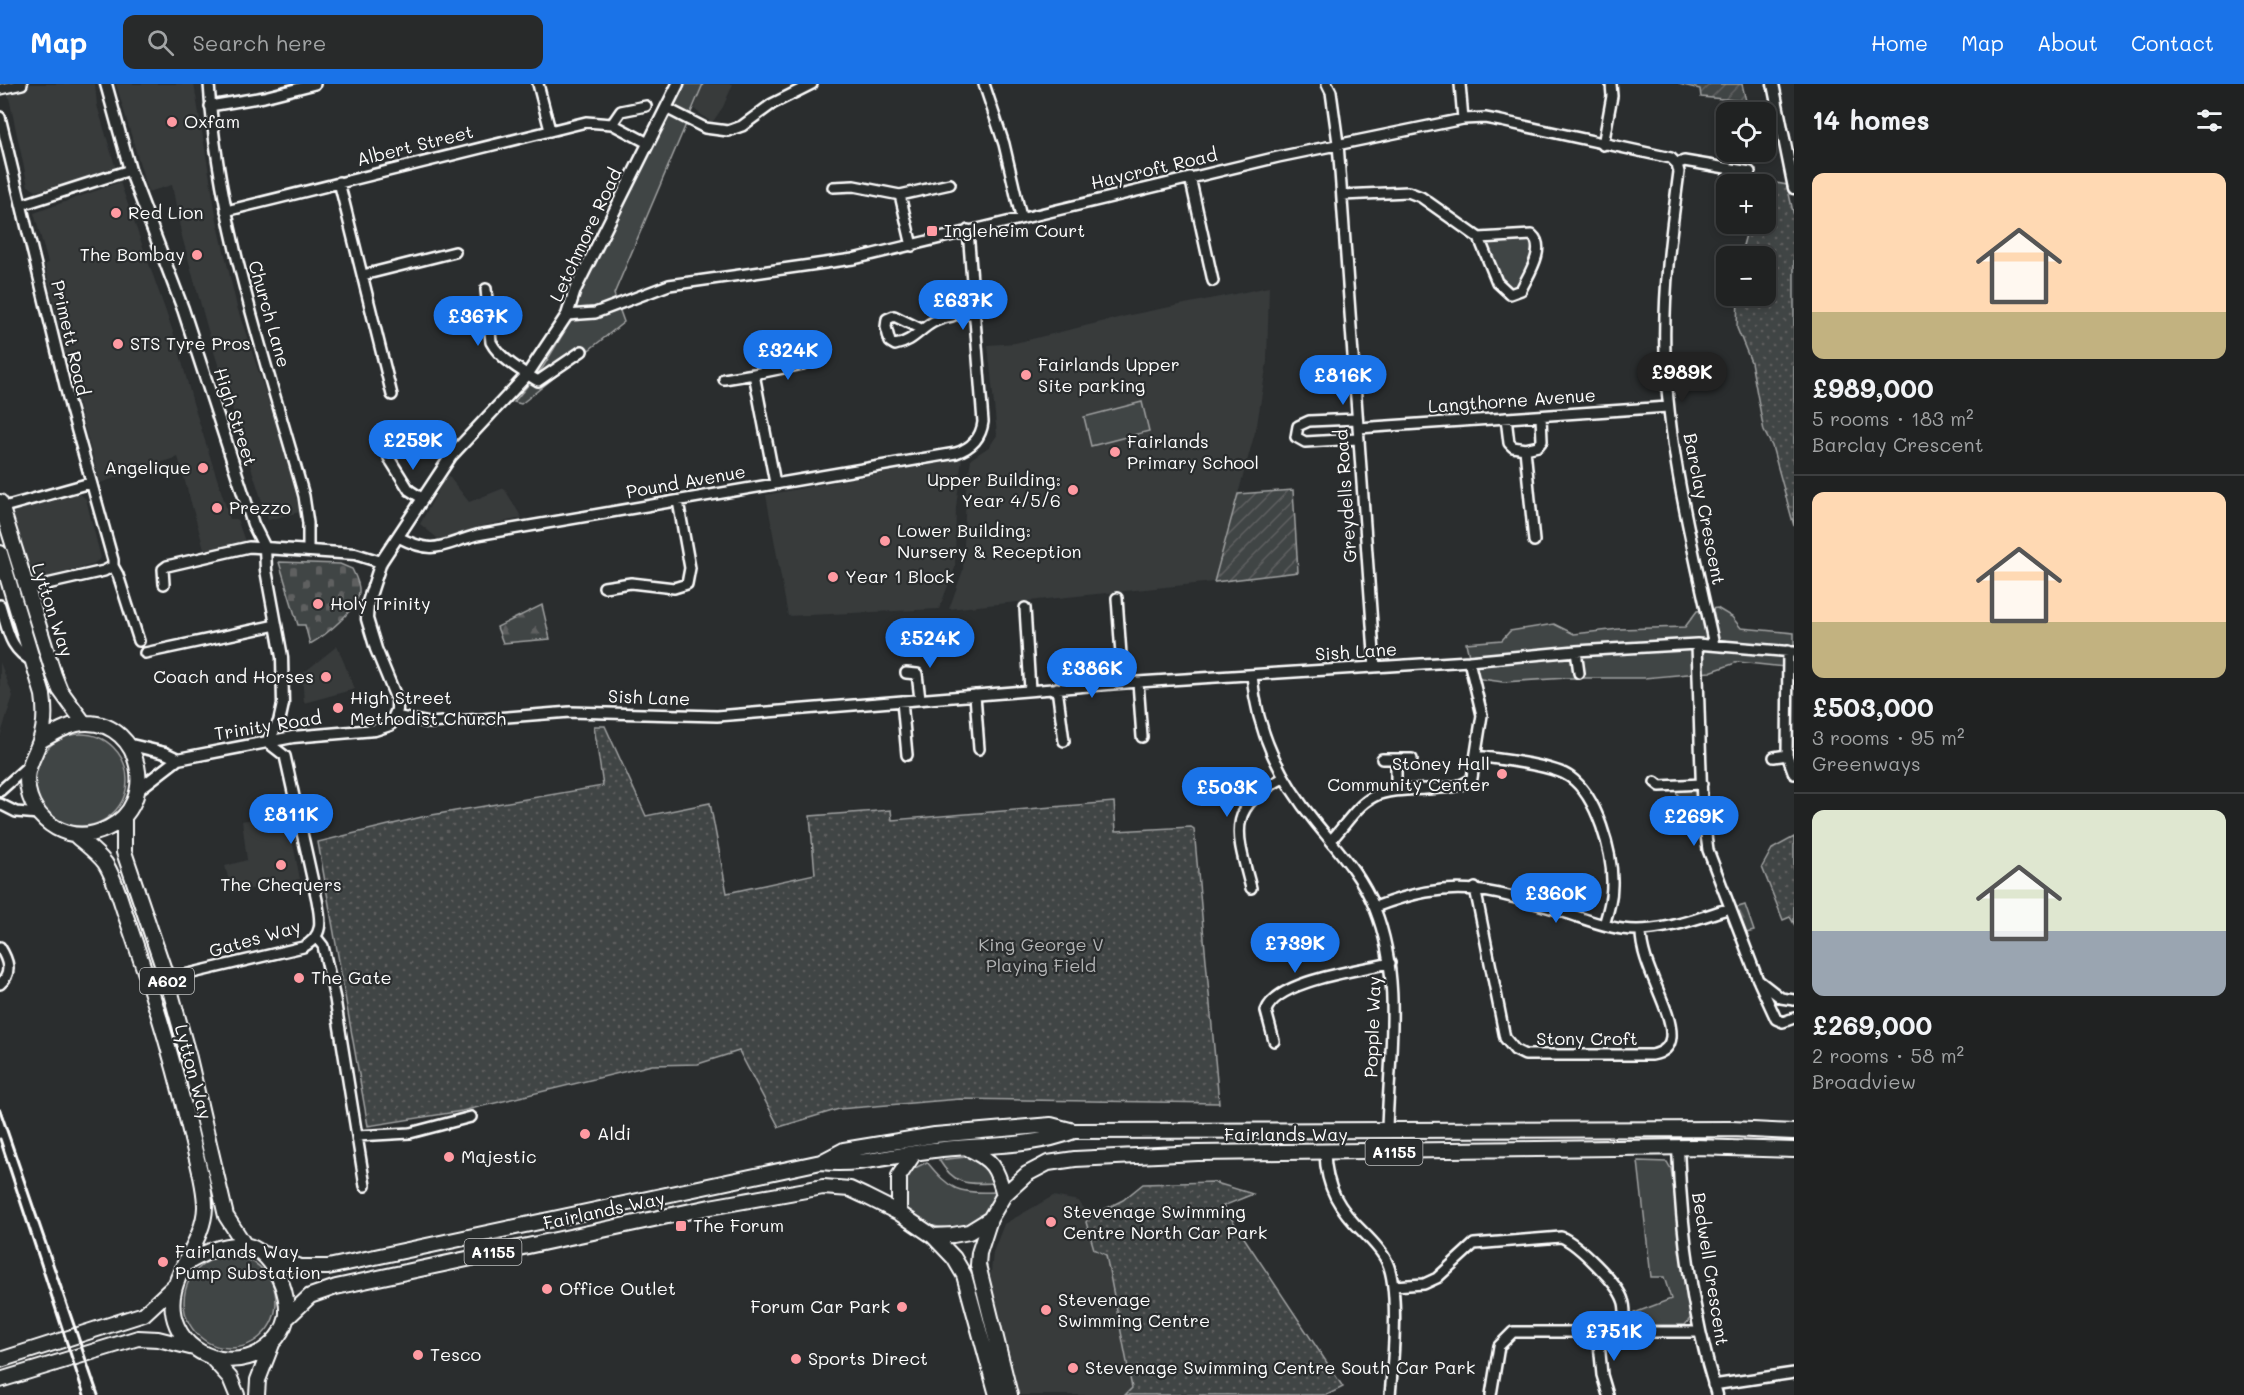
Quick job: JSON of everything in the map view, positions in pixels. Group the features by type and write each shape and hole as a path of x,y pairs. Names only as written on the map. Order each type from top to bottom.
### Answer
{"main road":[{"name":"Lytton Way","path":"2,504 25,589 60,690 84,723"},
{"name":"Lytton Way","path":"0,553 44,702 40,741 28,766 30,798 39,814 54,827 75,835 98,855 111,875 154,998 182,1100 205,1205 202,1227 187,1263 174,1286"},
{"path":"40,741 64,729 84,723 108,729 128,744 136,761 139,789"},
{"name":"Lytton Way","path":"139,789 124,819 124,852 167,979 204,1112 226,1216 244,1244"},
{"path":"75,835 97,833 124,819"},
{"name":"Fairlands Way","path":"264,1254 301,1267 328,1267 821,1162 843,1150 934,1135 1051,1125 1074,1131 1732,1129 1794,1132"},
{"name":"Fairlands Way","path":"821,1162 844,1164 964,1147 1052,1140 1074,1131"},
{"path":"964,1147 991,1162 998,1170 1004,1195"},
{"name":"Fairlands Way","path":"990,1219 1004,1195 1027,1174 1048,1163 1075,1159 1198,1153 1678,1148 1794,1150"},
{"path":"899,1213 899,1176 913,1155"},
{"name":"Fairlands Way","path":"286,1319 310,1296 336,1287 473,1256 777,1194 824,1187 850,1189 899,1213 933,1236"},
{"path":"933,1236 969,1232 990,1219"},
{"name":"A1155","path":"990,1219 979,1253 978,1265 1010,1395"},
{"name":"A1155","path":"933,1236 954,1258 964,1275 997,1395"},
{"path":"187,1263 218,1248 244,1244 264,1254 282,1286 286,1319 273,1342 258,1380 257,1395"},
{"path":"174,1286 172,1300 175,1320 185,1339 196,1349"},
{"path":"0,1360 144,1314 174,1286"},
{"path":"0,1380 138,1338 158,1339 196,1349 211,1357 229,1360 246,1358 273,1342"},
{"path":"211,1357 230,1378 237,1395"}],"street":[{"path":"0,89 22,84"},
{"name":"High Street","path":"106,84 130,170 183,309 253,524 265,548 266,570 282,657 284,704 279,722 267,742"},
{"name":"Church Lane","path":"209,84 210,106 226,211 244,290 304,496 309,523 309,550"},
{"path":"210,106 264,97 315,84"},
{"path":"538,84 550,130"},
{"name":"Letchmore Road","path":"395,716 397,700 376,650 367,619 368,602 381,562 451,456 527,375 567,315 575,290 678,84"},
{"path":"666,108 705,128 728,131 742,126 772,104 812,84"},
{"path":"984,84 1005,144 1021,217"},
{"name":"Greydells Road","path":"1327,84 1331,92 1338,143 1375,667"},
{"path":"1460,84 1463,119"},
{"path":"1603,144 1612,96 1611,84"},
{"path":"1773,84 1794,188"},
{"path":"612,124 621,111 646,106"},
{"name":"Primett Road","path":"0,117 90,483 112,555 113,566 118,575 139,642"},
{"name":"Haycroft Road","path":"567,315 595,313 669,285 815,266 912,246 968,230 1190,177 1338,143 1463,119 1485,118 1501,121 1671,158 1677,164 1684,161 1750,172"},
{"name":"Albert Street","path":"226,211 586,122 612,124 648,143"},
{"name":"Barclay Crescent","path":"1677,164 1679,172 1665,293 1668,407 1679,487 1714,645"},
{"path":"21,205 130,170"},
{"path":"1190,177 1213,280"},
{"path":"339,182 392,395"},
{"path":"833,187 854,186 900,195 950,183"},
{"path":"1342,195 1395,191 1415,194 1479,238 1500,288 1510,294 1521,290 1538,251 1535,238 1520,234 1479,238"},
{"path":"900,195 912,246"},
{"path":"921,328 935,318 975,313 968,230"},
{"path":"363,275 455,252"},
{"path":"486,289 491,342 494,348 527,375 538,381 582,351"},
{"name":"Pound Avenue","path":"398,537 423,548 437,549 477,535 956,453 972,445 982,426 975,313"},
{"path":"724,379 803,364"},
{"path":"754,374 775,483"},
{"name":"Langthorne Avenue","path":"1358,439 1305,442 1296,436 1295,430 1309,421 1357,424 1506,418 1668,407"},
{"path":"1506,418 1509,443 1513,447 1525,449 1538,446 1542,441 1541,416"},
{"path":"1525,449 1534,541"},
{"path":"389,458 410,490 423,499"},
{"path":"2,504 90,483"},
{"path":"604,586 631,583 674,588 687,584 690,568 678,501"},
{"path":"164,584 163,569 167,566 249,547 355,554 381,562"},
{"path":"25,589 104,571 113,566"},
{"path":"1117,598 1123,683"},
{"path":"0,605 12,643 21,656 34,662"},
{"path":"1025,608 1030,690"},
{"path":"145,653 276,625"},
{"path":"1697,644 1704,824 1708,850 1758,980 1776,1019 1783,1022 1794,1018"},
{"name":"Sish Lane","path":"395,716 430,723 570,712 717,716 1030,690 1469,661 1576,651 1697,644 1791,652"},
{"path":"1576,651 1579,670 1590,665"},
{"path":"1791,652 1787,755 1794,774"},
{"path":"1331,840 1362,804 1381,793 1464,784 1472,778 1482,715 1469,661"},
{"path":"906,673 917,674 920,699"},
{"name":"Popple Way","path":"1252,676 1263,732 1283,778 1362,883 1375,907 1390,963 1394,1013 1387,1083 1387,1129"},
{"path":"1138,682 1142,737"},
{"path":"1057,688 1064,741"},
{"path":"975,695 979,749"},
{"path":"902,701 907,755"},
{"name":"Trinity Road","path":"139,789 178,759 293,736 386,728 395,716"},
{"path":"293,736 285,756 321,924 316,937 323,946 335,999 365,1186"},
{"path":"267,742 285,756"},
{"name":"Trinity Road","path":"128,744 165,753 178,759"},
{"path":"1774,757 1787,755"},
{"path":"1476,756 1556,771 1569,776 1581,786 1595,808 1610,865 1611,899 1604,925"},
{"path":"1382,759 1412,759"},
{"path":"1396,759 1396,790"},
{"path":"0,791 28,766"},
{"path":"1251,888 1244,860 1240,822 1242,811 1259,791 1283,778"},
{"path":"1655,782 1660,786 1702,784"},
{"path":"0,804 16,812 39,814"},
{"path":"1375,907 1414,893 1475,888 1505,894 1604,925 1641,930 1672,926 1730,909"},
{"name":"Stony Croft","path":"1475,888 1505,1038 1515,1050 1525,1055 1652,1055 1663,1052 1669,1044 1670,1029 1642,950 1641,930"},
{"name":"Gates Way","path":"167,979 303,947 316,937"},
{"path":"0,947 8,963 8,973 0,984"},
{"path":"1274,1041 1266,1011 1275,997 1331,975 1390,963"},
{"path":"1758,980 1781,998 1794,1000"},
{"path":"357,1137 410,1133 471,1117"},
{"name":"Bedwell Crescent","path":"1678,1148 1683,1226 1700,1332 1715,1390"},
{"path":"1325,1153 1327,1178 1336,1200 1387,1261 1393,1286 1393,1364 1390,1395"},
{"path":"1393,1286 1424,1284 1437,1278 1474,1244 1561,1237 1573,1243 1619,1292 1625,1303 1624,1333"},
{"path":"1491,1395 1497,1351 1504,1339 1513,1332 1700,1332"},
{"path":"1598,1332 1602,1375 1608,1395"},
{"path":"1715,1390 1794,1373"}],"shaded area":[{"path":"6,84 95,84 97,105 116,169 47,189 36,191 28,186"},
{"path":"116,84 194,84 217,220 237,307 284,448 300,512 268,520 214,352 181,233 172,185 148,192"},
{"path":"703,84 733,84 723,107 712,123 694,109"},
{"path":"120,182 177,343 193,403 230,519 237,519 246,544 205,552 178,457 100,483 67,364 45,265 48,263 34,213"},
{"name":"Fairlands Primary School","path":"1269,287 1267,362 1257,425 1214,582 949,609 963,570 966,489 971,459 990,446 997,435 988,345 1015,343 1130,315"},
{"path":"962,458 956,508 955,568 939,609 788,616 766,495"},
{"path":"447,474 469,502 504,488 522,518 477,527 442,542 420,524"},
{"path":"79,493 86,499 101,558 92,565 41,579 34,578 30,575 12,511"},
{"path":"337,646 355,689 304,703 302,674"},
{"path":"0,662 13,696 0,737"},
{"path":"287,813 300,879 232,893 225,866 247,860 242,821"},
{"path":"1053,1196 1079,1201 1089,1217 1086,1222 1094,1248 1106,1254 1132,1388 1125,1395 1017,1395 986,1279 991,1272 993,1252 1004,1224"}],"green space":[{"path":"684,84 703,84 614,294 624,322 521,404 514,402 543,367 566,329 579,292"},
{"path":"1679,84 1742,84 1746,101 1701,97 1700,89"},
{"path":"1776,183 1787,185 1794,216 1794,526 1772,446 1764,431 1751,362 1737,328 1738,306 1776,306 1776,246 1743,246 1746,234 1776,234"},
{"path":"1529,239 1534,249 1519,285 1511,290 1502,282 1495,270 1490,256 1489,243"},
{"path":"1142,402 1149,431 1091,446 1084,417"},
{"path":"1293,490 1298,572 1214,582 1238,494"},
{"path":"279,562 340,564 352,569 357,580 359,592 353,607 332,629 310,644 305,625 298,625"},
{"path":"542,605 550,639 503,643 497,627"},
{"path":"1717,608 1732,617 1741,628 1794,633 1794,668 1738,662 1710,672 1644,678 1567,678 1503,682 1474,678 1466,643 1502,640 1510,631 1554,624 1574,634 1619,629 1685,627 1697,611"},
{"name":"King George V Playing Field","path":"594,726 605,726 646,816 710,803 727,893 815,874 810,816 891,810 892,820 1114,802 1116,831 1191,827 1194,829 1219,1103 960,1099 839,1109 779,1127 739,1051 698,1064 652,1065 462,1111 368,1126 318,842 426,816 603,786"},
{"path":"81,734 99,737 114,747 124,762 127,780 124,798 114,813 99,823 81,826 63,823 48,813 38,798 35,780 38,762 48,747 63,737"},
{"path":"1675,788 1695,791 1698,818 1677,794"},
{"path":"1794,837 1794,924 1790,917 1783,920 1762,867 1772,849"},
{"path":"1745,905 1754,931 1746,933 1735,908"},
{"path":"966,1157 977,1160 984,1166 995,1183 963,1182 951,1175 939,1160"},
{"path":"1638,1161 1667,1162 1671,1169 1692,1316 1685,1325 1644,1325 1634,1313 1671,1299 1664,1277 1651,1277"},
{"path":"927,1162 942,1179 956,1188 972,1192 995,1192 988,1210 974,1221 957,1227 938,1227 921,1221 909,1210 903,1194 907,1172"},
{"path":"1213,1182 1253,1194 1223,1206 1343,1387 1327,1395 1125,1395 1132,1388 1106,1255 1094,1249 1086,1222 1089,1217 1123,1200 1143,1184"},
{"path":"230,1256 248,1259 263,1269 273,1284 276,1302 273,1320 263,1335 248,1345 230,1348 212,1345 197,1335 187,1320 184,1302 187,1284 197,1269 212,1259"}],"railway":[{"path":"0,1110 98,1395"},
{"path":"0,1139 84,1395"}],"place":[{"name":"Oxfam","path":"172,122"},
{"name":"Red Lion","path":"116,213"},
{"name":"Ingleheim Court","path":"932,231"},
{"name":"The Bombay","path":"197,255"},
{"name":"STS Tyre Pros","path":"118,344"},
{"name":"Fairlands Upper Site parking","path":"1026,375"},
{"name":"Fairlands Primary School","path":"1115,452"},
{"name":"Angelique","path":"203,468"},
{"name":"Upper Building: Year 4/5/6","path":"1073,490"},
{"name":"Prezzo","path":"217,508"},
{"name":"Lower Building: Nursery & Reception","path":"885,541"},
{"name":"Year 1 Block","path":"833,577"},
{"name":"Holy Trinity","path":"318,604"},
{"name":"Coach and Horses","path":"326,677"},
{"name":"High Street Methodist Church","path":"338,708"},
{"name":"Stoney Hall Community Center","path":"1502,774"},
{"name":"The Chequers","path":"281,865"},
{"name":"The Gate","path":"299,978"},
{"name":"Aldi","path":"585,1134"},
{"name":"Majestic","path":"449,1157"},
{"name":"Stevenage Swimming Centre North Car Park","path":"1051,1222"},
{"name":"The Forum","path":"681,1226"},
{"name":"Fairlands Way Pump Substation","path":"163,1262"},
{"name":"Office Outlet","path":"547,1289"},
{"name":"Forum Car Park","path":"902,1307"},
{"name":"Stevenage Swimming Centre","path":"1046,1310"},
{"name":"Tesco","path":"418,1355"},
{"name":"Sports Direct","path":"796,1359"},
{"name":"Stevenage Swimming Centre South Car Park","path":"1073,1368"}]}
